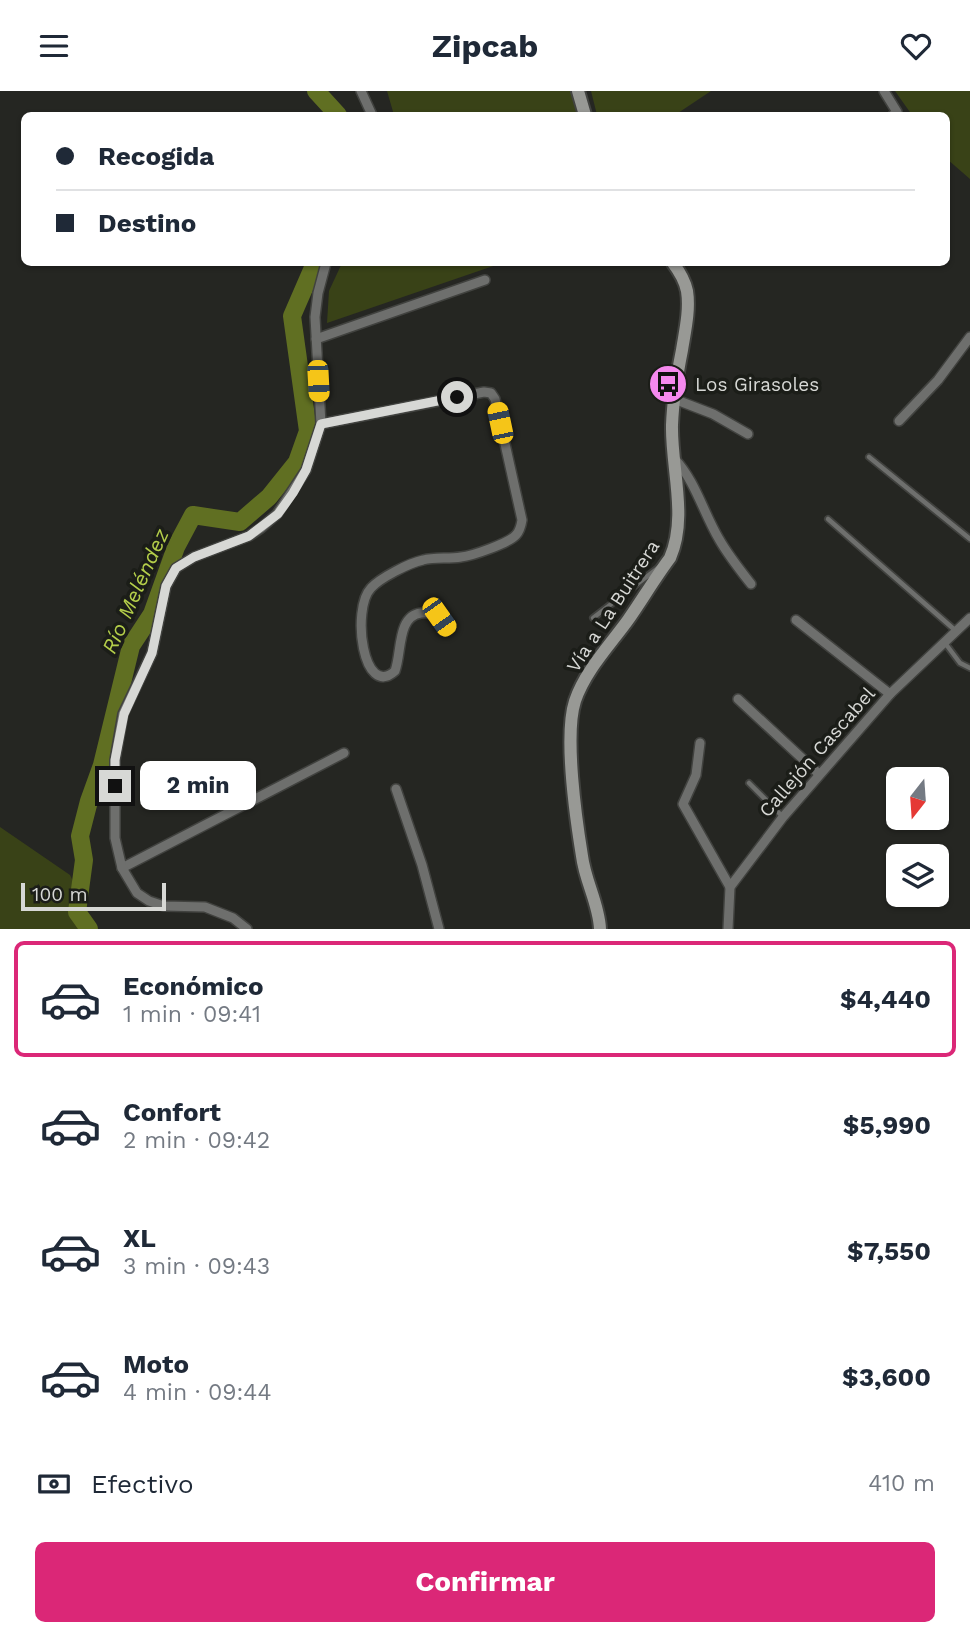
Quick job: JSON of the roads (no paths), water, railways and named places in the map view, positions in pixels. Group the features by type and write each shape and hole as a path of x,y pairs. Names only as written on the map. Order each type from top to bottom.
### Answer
{"street":[{"path":"361,91 371,112"},
{"path":"578,91 584,112"},
{"path":"884,91 896,112"},
{"path":"247,929 233,918 205,907 164,906 137,893 122,868 115,838 115,760 124,714 152,653 166,586 176,568 194,557 249,536 278,514 306,470 321,424 316,339 317,293 325,266"},
{"name":"Vía a La Buitrera","path":"600,929 599,915 582,859 571,754 575,702 589,674 676,544 679,528 673,457 674,399 687,320 687,292 675,266"},
{"path":"316,339 485,280"},
{"path":"899,421 938,380 970,337"},
{"path":"321,424 484,392 491,393 495,399 522,520 520,530 514,538 471,555 412,562 372,586 363,598 360,614 362,644 369,666 374,673 382,676 396,671 404,625 408,618 428,612 439,617 448,629"},
{"path":"674,399 713,414 748,434"},
{"path":"673,457 684,469 702,500 719,539 751,584"},
{"name":"Callejón Cascabel","path":"730,887 783,817 890,694 970,618"},
{"path":"796,620 890,694"},
{"path":"738,699 819,774"},
{"path":"700,743 696,775 683,804 730,887 728,929"},
{"path":"122,868 344,753"},
{"path":"397,789 422,865 439,929"}],"lane":[{"path":"869,457 970,539"},
{"path":"828,519 956,632"},
{"path":"593,618 650,572 665,564"},
{"path":"945,643 960,663 970,668"},
{"path":"749,783 783,817"}],"waterway":[{"name":"Río Meléndez","path":"316,91 335,112"},
{"name":"Río Meléndez","path":"89,929 77,912 84,860 80,836 102,765 131,646 152,614 176,547 193,515 240,522 269,497 297,462 308,431 292,316 314,266"}],"place":[{"name":"Los Girasoles","path":"668,384"}]}
